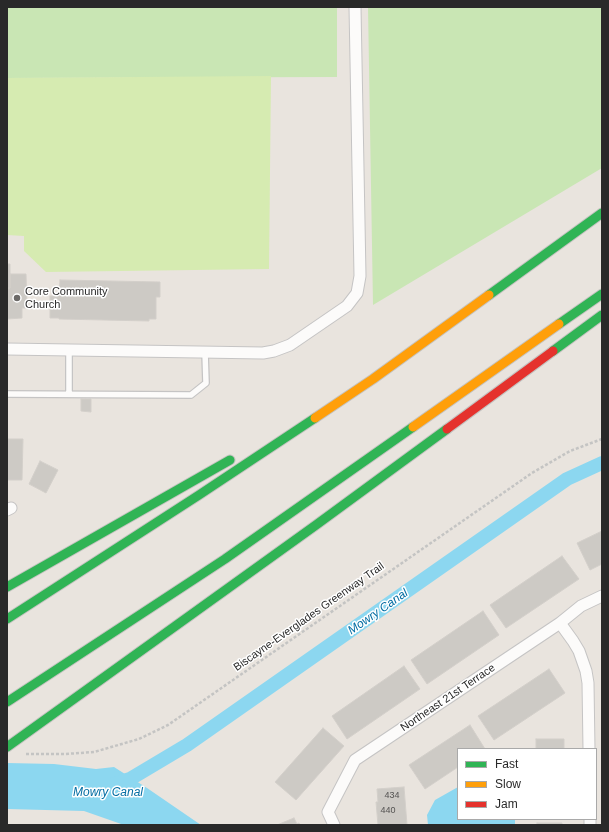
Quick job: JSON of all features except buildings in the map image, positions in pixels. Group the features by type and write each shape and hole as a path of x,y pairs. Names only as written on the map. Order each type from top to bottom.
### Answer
{"highway":[{"path":"7,619 199,495 373,378 602,213"},
{"path":"7,702 225,559 602,294"},
{"path":"7,747 296,539 602,315"},
{"path":"269,438 373,378"},
{"path":"7,587 241,453"}],"street":[{"path":"7,349 263,353 290,345 347,306 357,292 360,276 355,7"},
{"name":"Northeast 21st Terrace","path":"334,825 328,812 355,760 560,623 581,606 602,596"},
{"path":"560,623 579,651 586,671 588,683 589,748"}],"lane":[{"path":"69,350 69,394"},
{"path":"7,394 191,395 206,383 205,352"}],"path":[{"name":"Biscayne-Everglades Greenway Trail","path":"22,754 94,752 139,739 168,725 532,472 570,451 602,439"}],"green space":[{"path":"7,7 337,7 337,77 7,78"},
{"path":"368,7 602,7 602,168 373,305"},
{"path":"271,76 269,269 46,272 24,251 24,236 7,235 7,78"}],"water":[{"name":"Mowry Canal","path":"7,763 54,764 96,769 114,767 201,825 124,825 84,811 7,809"},
{"path":"457,788 457,820 515,820 515,825 428,825 427,815 435,800"}],"waterway":[{"name":"Mowry Canal","path":"114,784 130,779 187,745 567,479 602,463"}],"traffic: fast":[{"path":"489,295 602,213"},
{"path":"559,324 602,294"},
{"path":"553,351 602,315"},
{"path":"7,619 315,418"},
{"path":"7,702 225,559 413,427"},
{"path":"7,747 447,429"},
{"path":"7,587 230,460"}],"traffic: slow":[{"path":"315,418 373,379 489,295"},
{"path":"413,427 559,324"}],"traffic: jam":[{"path":"447,429 553,351"}],"place":[{"name":"Core Community Church","path":"17,298"}]}
